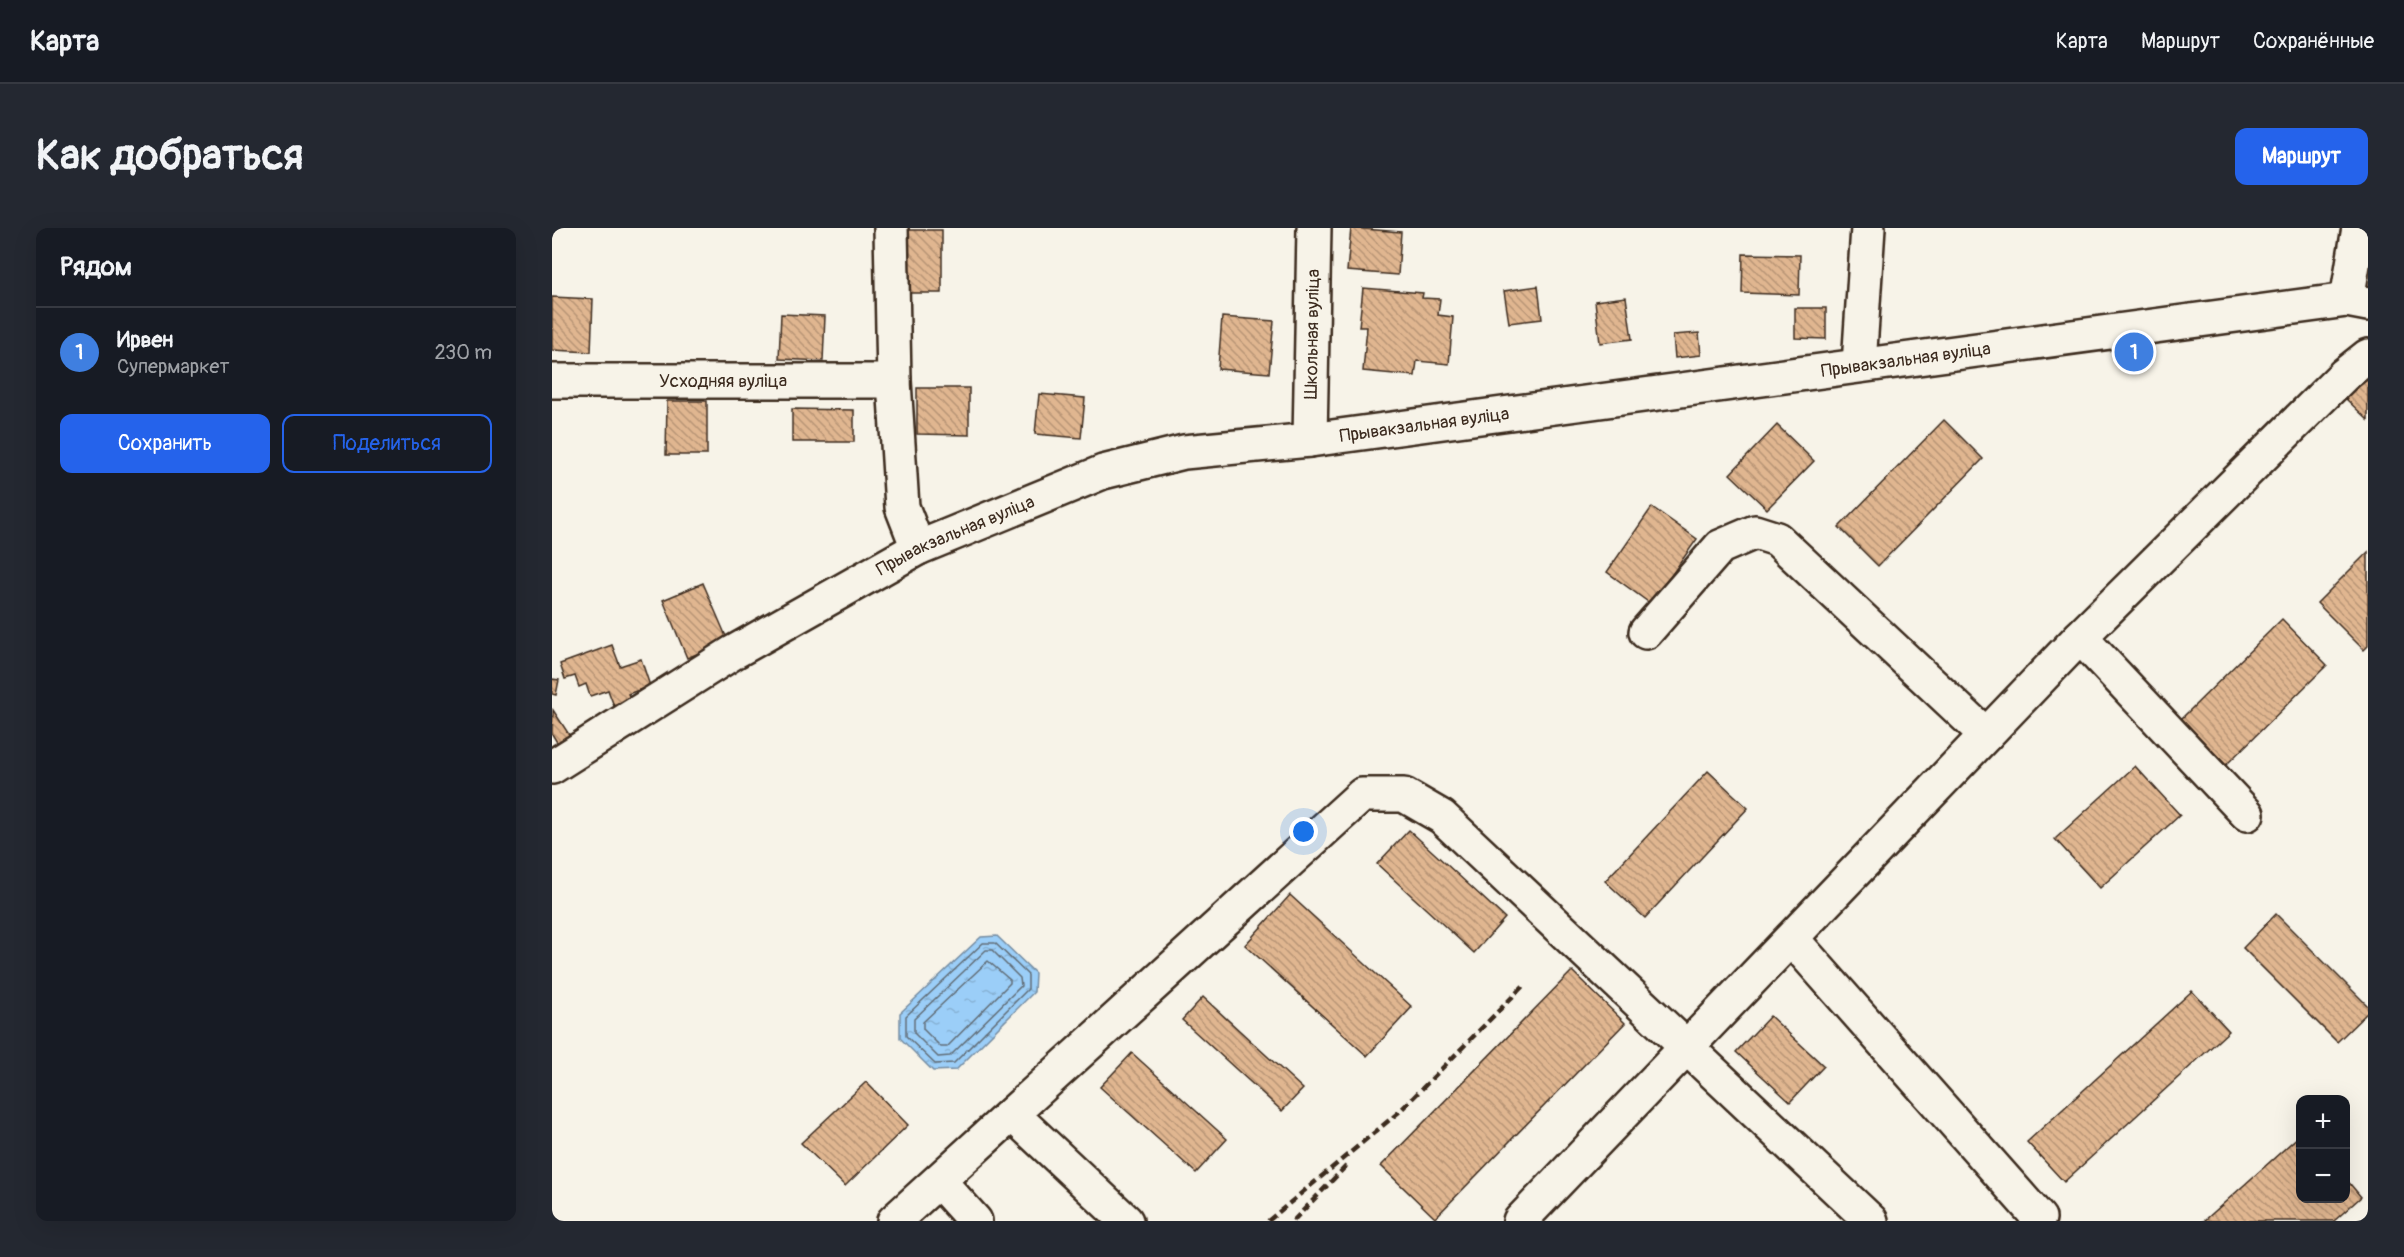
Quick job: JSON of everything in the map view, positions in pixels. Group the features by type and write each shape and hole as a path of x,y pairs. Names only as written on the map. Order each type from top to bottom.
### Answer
{"street":[{"path":"891,228 894,381 902,507 918,548"},
{"name":"Школьная вуліца","path":"1310,440 1314,228"},
{"path":"1859,364 1868,228"},
{"path":"2357,302 2359,228"},
{"name":"Прывакзальная вуліца","path":"552,767 734,652 918,548 1103,472 1184,452 1310,440 1859,364 2357,302"},
{"path":"1520,1221 2080,637 2344,375 2368,356"},
{"name":"Усходняя вуліца","path":"552,381 894,381"},
{"path":"1646,632 1720,547 1755,531 1776,539 1986,735"},
{"path":"2080,637 2247,814"},
{"path":"894,1221 1362,795 1404,795 1442,817 1871,1221"},
{"path":"1792,939 2039,1218"},
{"path":"1012,1114 1126,1221"},
{"path":"939,1181 975,1221"}],"water":[{"path":"997,936 1035,973 1034,992 956,1070 933,1071 900,1038 900,1013 981,937"}],"building":[{"path":"1351,228 1401,232 1398,275 1347,271"},
{"path":"899,230 942,230 942,293 899,293"},
{"path":"1743,254 1800,255 1799,295 1742,293"},
{"path":"1538,286 1542,319 1509,323 1504,291"},
{"path":"1363,288 1423,293 1422,298 1440,299 1438,315 1453,317 1449,364 1417,361 1415,376 1363,371 1367,327 1359,327"},
{"path":"552,297 593,299 591,352 552,350"},
{"path":"1626,297 1632,339 1600,343 1595,301"},
{"path":"1795,308 1826,308 1826,339 1795,338"},
{"path":"781,314 825,316 823,361 779,359"},
{"path":"1222,317 1274,321 1269,373 1218,369"},
{"path":"1699,333 1701,355 1675,358 1673,335"},
{"path":"2368,374 2368,420 2345,398"},
{"path":"917,388 969,388 969,435 917,434"},
{"path":"1039,394 1085,398 1081,438 1035,434"},
{"path":"667,401 707,401 707,455 666,455"},
{"path":"792,409 854,410 854,442 792,442"},
{"path":"1944,420 1983,459 1878,566 1839,527"},
{"path":"1777,425 1814,461 1767,509 1730,474"},
{"path":"1652,507 1697,539 1651,604 1607,572"},
{"path":"2368,552 2368,646 2364,650 2317,603"},
{"path":"703,583 728,641 687,658 663,600"},
{"path":"2282,619 2327,665 2226,765 2181,719"},
{"path":"612,645 620,666 641,659 650,686 628,694 631,700 614,706 608,690 590,696 586,684 579,687 575,676 565,679 560,664"},
{"path":"552,679 559,680 556,695 552,694"},
{"path":"553,710 570,736 558,744 552,734"},
{"path":"2135,766 2180,815 2100,888 2055,839"},
{"path":"1708,771 1748,808 1645,918 1605,881"},
{"path":"1409,830 1505,918 1474,953 1377,864"},
{"path":"1290,895 1412,1007 1367,1056 1245,945"},
{"path":"2276,914 2368,1006 2368,1012 2337,1042 2243,948"},
{"path":"1572,971 1625,1023 1435,1218 1381,1166"},
{"path":"2192,991 2229,1031 2064,1182 2027,1142"},
{"path":"1203,997 1303,1089 1282,1111 1182,1020"},
{"path":"1770,1016 1824,1066 1790,1102 1736,1052"},
{"path":"1132,1053 1227,1139 1196,1173 1100,1087"},
{"path":"866,1082 908,1125 845,1186 801,1143"},
{"path":"2296,1139 2296,1203 2350,1203 2350,1184 2361,1197 2334,1221 2204,1221"}],"railway":[{"path":"1268,1221 1399,1112 1523,986"},
{"path":"1293,1221 1349,1163"}],"place":[{"name":"Ирвен","path":"2134,352"}]}
